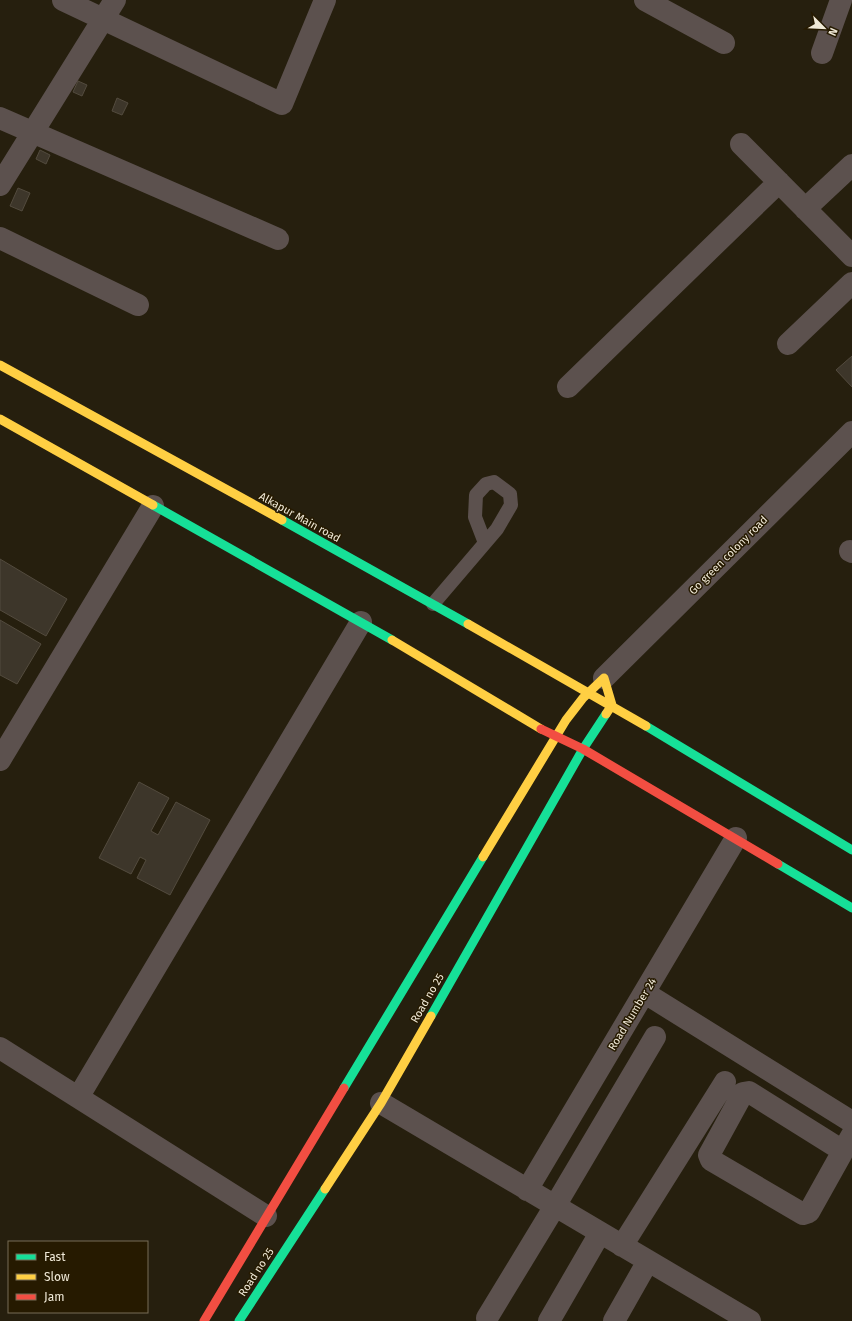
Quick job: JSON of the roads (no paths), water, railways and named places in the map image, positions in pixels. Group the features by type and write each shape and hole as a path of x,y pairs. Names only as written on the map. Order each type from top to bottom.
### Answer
{"street":[{"path":"63,0 282,104 325,0"},
{"path":"0,185 105,19 115,0"},
{"path":"645,0 724,43"},
{"path":"822,53 841,0"},
{"path":"0,118 278,239"},
{"path":"741,144 852,256"},
{"path":"805,209 852,165"},
{"path":"568,387 779,182"},
{"path":"0,238 138,306"},
{"path":"788,344 852,283"},
{"name":"Alkapur Main road","path":"0,365 433,604 596,684 612,705 852,850"},
{"path":"0,419 361,622 555,736 583,749 736,838 852,908"},
{"name":"Go green colony road","path":"596,684 852,432"},
{"path":"0,760 153,506"},
{"path":"79,1096 361,622"},
{"path":"596,684 612,705"},
{"name":"Road no 25","path":"204,1321 555,736 571,711 596,684"},
{"name":"Road no 25","path":"239,1321 381,1103 583,749 612,705"},
{"name":"Road Number 24","path":"527,1190 645,994 736,838"},
{"path":"645,994 852,1122"},
{"path":"487,1318 655,1037"},
{"path":"0,1048 79,1096 266,1216"},
{"path":"622,1246 725,1082"},
{"path":"749,1092 848,1143 809,1212 803,1214 712,1160 709,1155 743,1093 749,1092"},
{"path":"381,1103 750,1321"},
{"path":"549,1321 600,1233"},
{"path":"614,1321 648,1261"}],"lane":[{"path":"433,604 484,543"}]}
